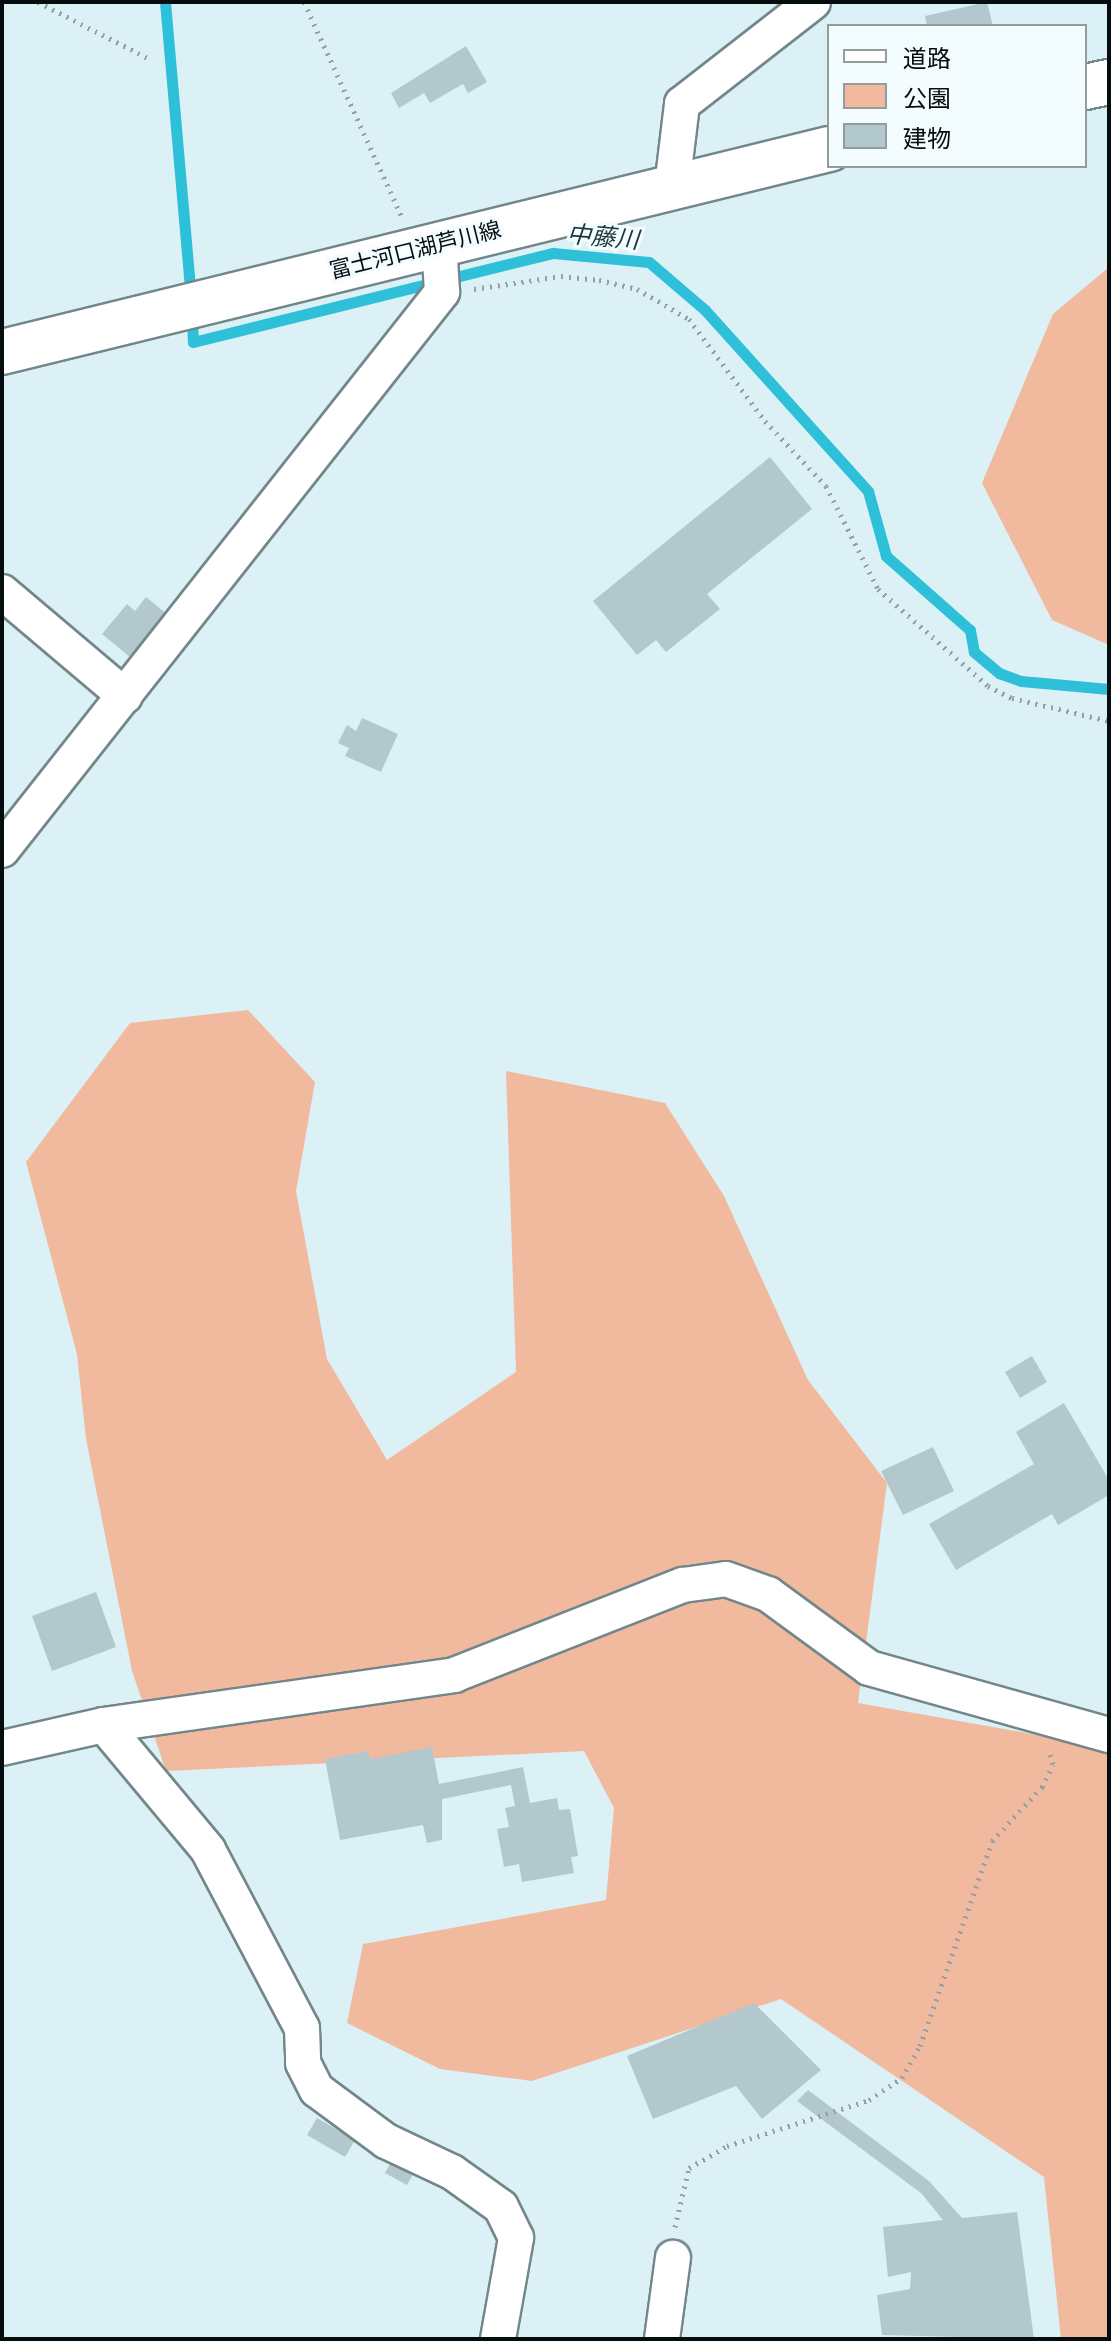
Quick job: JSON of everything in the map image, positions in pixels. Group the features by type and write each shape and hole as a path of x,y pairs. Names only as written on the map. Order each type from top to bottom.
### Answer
{"main road":[{"path":"1087,87 1109,82"},
{"name":"富士河口湖芦川線","path":"2,352 827,149"}],"street":[{"path":"672,187 682,104 813,2"},
{"path":"2,850 442,292 428,246"},
{"path":"2,592 125,696"},
{"path":"2,1748 104,1725 454,1675 683,1585 726,1579 768,1594 869,1668 1109,1735"},
{"path":"104,1725 208,1850 302,2028 303,2063 317,2090 396,2148 452,2172 501,2207 516,2238 498,2339"},
{"path":"662,2339 673,2258"}],"path":[{"path":"38,2 150,59"},
{"path":"304,2 428,246"},
{"path":"442,292 561,276 637,289 689,319 765,421 826,486 878,589 988,686 1012,698 1109,721"},
{"path":"673,2258 676,2210 689,2168 727,2146 869,2100 902,2078 920,2046 992,1841 1042,1787 1053,1764 1048,1750"}],"green space":[{"path":"1109,267 1109,645 1052,620 982,483 1053,314"},
{"path":"248,1010 315,1082 296,1191 327,1359 387,1460 516,1372 506,1071 665,1103 724,1196 808,1380 887,1483 858,1703 1066,1740 1109,1736 1109,2339 1061,2339 1044,2177 781,1999 532,2081 440,2069 347,2023 363,1944 606,1900 614,1808 584,1751 166,1771 132,1671 86,1439 77,1354 26,1162 130,1023"}],"building":[{"path":"987,2 992,24 927,24 925,16"},
{"path":"466,46 487,82 468,93 463,84 430,103 424,93 399,108 391,93"},
{"path":"770,457 812,509 707,594 720,609 666,652 656,640 637,655 593,601"},
{"path":"146,597 168,615 131,658 102,634 127,604 135,611"},
{"path":"362,718 398,734 381,772 345,756 349,748 338,743 347,725 356,731"},
{"path":"1032,1356 1047,1382 1020,1398 1005,1372"},
{"path":"1064,1403 1109,1480 1109,1495 1058,1525 1052,1514 956,1570 929,1524 1034,1464 1016,1432"},
{"path":"933,1447 954,1491 903,1515 881,1471"},
{"path":"96,1592 116,1647 52,1671 32,1616"},
{"path":"432,1747 439,1784 523,1767 530,1803 557,1798 559,1810 570,1809 578,1856 571,1857 574,1873 522,1882 519,1864 504,1867 497,1829 509,1827 505,1808 515,1806 511,1785 442,1799 442,1840 427,1843 423,1825 340,1840 325,1759 368,1751 370,1759"},
{"path":"754,2003 821,2070 762,2119 736,2086 653,2119 627,2056"},
{"path":"808,2090 929,2181 962,2218 1017,2212 1034,2339 882,2335 877,2295 910,2289 911,2272 888,2277 883,2227 943,2220 921,2193 797,2101"},
{"path":"317,2118 355,2140 345,2157 307,2135"},
{"path":"394,2157 416,2169 407,2185 385,2173"}],"waterway":[{"name":"中藤川","path":"165,2 191,299"},
{"name":"中藤川","path":"192,316 193,342 553,253 649,262 705,310 868,491 886,556 970,630 974,652 999,673 1021,681 1109,689"}]}
